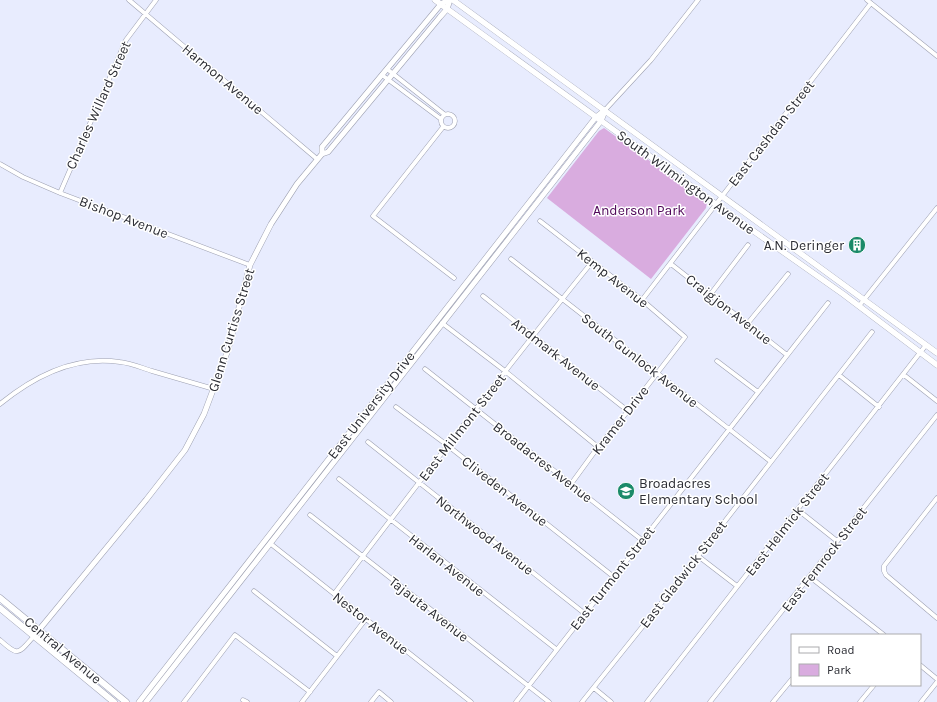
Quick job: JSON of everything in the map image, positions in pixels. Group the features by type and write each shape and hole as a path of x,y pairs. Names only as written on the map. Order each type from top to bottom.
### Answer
{"main road":[{"name":"South Wilmington Avenue","path":"435,0 859,306 937,365"},
{"name":"South Wilmington Avenue","path":"450,0 605,110 937,353"},
{"name":"Central Avenue","path":"0,598 126,702"},
{"name":"Central Avenue","path":"0,608 114,702"},
{"path":"74,669 79,663"}],"street":[{"name":"Harmon Avenue","path":"129,0 317,159"},
{"name":"Charles Willard Street","path":"60,193 126,40 156,0"},
{"name":"Glenn Curtiss Street","path":"322,154 322,147 441,4 450,0"},
{"name":"Glenn Curtiss Street","path":"34,636 171,470 192,438 204,414 228,350 250,265 271,224 297,184 317,159 322,154 328,152 393,74 447,9 450,0"},
{"name":"East University Drive","path":"139,702 440,322 605,110 654,57 698,0"},
{"path":"866,0 937,56"},
{"name":"East Cashdan Street","path":"642,300 871,3"},
{"path":"387,69 444,114 452,115 455,123 451,127 446,128 443,126"},
{"path":"382,75 441,119"},
{"path":"443,126 441,124 441,119 444,114"},
{"path":"443,126 373,216 454,278"},
{"name":"Bishop Avenue","path":"0,164 23,177 60,193 250,265"},
{"path":"859,306 937,208"},
{"name":"Kemp Avenue","path":"540,221 642,300 685,337"},
{"path":"710,295 748,245"},
{"name":"South Gunlock Avenue","path":"511,259 656,374 770,461"},
{"name":"East Millmont Street","path":"334,594 389,519 592,262"},
{"name":"Craigjon Avenue","path":"671,264 787,355"},
{"path":"748,324 788,274"},
{"name":"Andmark Avenue","path":"483,296 628,411"},
{"name":"East Turmont Street","path":"516,702 584,613 614,577 828,303"},
{"name":"East University Drive","path":"146,702 271,544 440,322"},
{"path":"440,322 505,371 598,447"},
{"name":"East Gladwick Street","path":"582,702 698,556 770,461 872,332"},
{"name":"Kramer Drive","path":"571,484 598,447 685,337"},
{"name":"East Helmick Street","path":"647,702 926,345"},
{"path":"0,404 15,392 41,377 67,365 94,361 120,362 214,389"},
{"path":"717,361 758,392"},
{"name":"Broadacres Avenue","path":"425,369 642,540"},
{"path":"839,375 879,407"},
{"path":"904,375 937,401"},
{"name":"Cliveden Avenue","path":"396,407 614,577"},
{"name":"East Fernrock Street","path":"710,702 937,415"},
{"name":"Northwood Avenue","path":"368,442 584,613"},
{"name":"Harlan Avenue","path":"339,479 556,649"},
{"path":"937,498 884,566 886,575 937,618"},
{"path":"798,510 837,541"},
{"name":"Tajauta Avenue","path":"310,515 549,702"},
{"path":"266,540 271,544"},
{"name":"Nestor Avenue","path":"271,544 471,702"},
{"path":"698,556 737,586"},
{"path":"810,577 883,634"},
{"path":"254,591 337,656"},
{"path":"302,702 366,620"},
{"path":"184,702 235,635 310,692"},
{"path":"0,640 12,650 17,652 21,650 34,636"},
{"path":"921,666 937,679"},
{"path":"773,702 791,680"},
{"path":"921,702 937,682"},
{"path":"860,702 871,686"},
{"path":"594,688 611,702"},
{"path":"371,702 378,692 391,702"}],"green space":[{"name":"Anderson Park","path":"604,128 707,202 706,208 651,279 547,198 599,131"}],"place":[{"name":"A.N. Deringer","path":"857,245"},
{"name":"Broadacres Elementary School","path":"626,491"}]}
